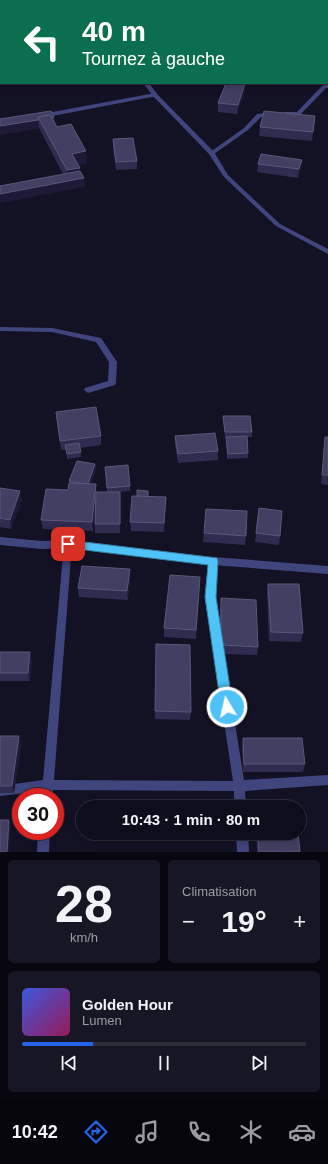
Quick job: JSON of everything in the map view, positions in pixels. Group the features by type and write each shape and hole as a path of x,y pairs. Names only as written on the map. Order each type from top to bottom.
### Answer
{"street":[{"path":"147,84 155,95 212,153 226,176 278,225 328,252"},
{"path":"212,153 246,129 260,115 298,114 324,87 328,86"},
{"path":"34,118 155,95"},
{"path":"0,329 52,330 98,340 112,362 112,382 88,390"},
{"path":"0,541 42,545 68,544 213,561 328,570"},
{"path":"48,788 68,544"},
{"path":"213,561 210,597 239,786 240,800"},
{"path":"0,791 48,785 239,786 328,780"},
{"path":"43,852 44,840"},
{"path":"242,840 242,852"}],"building":[{"path":"226,84 245,84 238,105 218,103"},
{"path":"51,111 54,117 52,118 50,115 38,117 38,120 0,126 0,119"},
{"path":"264,111 315,116 313,132 260,127"},
{"path":"50,115 57,127 71,124 86,151 72,154 80,168 67,170 38,117"},
{"path":"133,138 137,161 116,162 113,139"},
{"path":"261,154 302,160 299,169 258,164"},
{"path":"80,171 84,178 0,194 0,186"},
{"path":"96,407 101,436 60,441 56,412"},
{"path":"223,416 250,416 252,432 225,432"},
{"path":"215,433 218,451 178,454 175,436"},
{"path":"247,436 248,453 228,454 226,437"},
{"path":"325,437 328,437 328,475 322,475"},
{"path":"79,443 81,452 67,454 65,445"},
{"path":"77,461 95,464 88,484 69,481"},
{"path":"128,465 130,486 107,488 105,467"},
{"path":"69,483 96,484 92,522 41,520 46,489 68,490"},
{"path":"0,488 20,491 10,520 0,518"},
{"path":"137,490 148,491 148,497 137,496"},
{"path":"96,492 120,492 120,524 95,524"},
{"path":"132,496 166,497 164,523 130,522"},
{"path":"259,508 282,511 280,536 256,533"},
{"path":"206,509 247,511 246,536 204,533"},
{"path":"82,566 130,569 127,591 78,588"},
{"path":"170,575 200,577 196,630 164,628"},
{"path":"268,584 299,584 303,633 271,632"},
{"path":"221,598 256,600 258,647 221,645"},
{"path":"156,644 190,645 191,712 155,711"},
{"path":"0,652 30,652 28,673 0,673"},
{"path":"0,736 19,736 12,786 0,786"},
{"path":"243,738 302,738 305,764 244,764"},
{"path":"0,820 9,820 7,852 0,852"},
{"path":"258,840 299,840 300,852 259,852"}],"route":[{"path":"68,544 213,561 210,597 227,707"}]}
